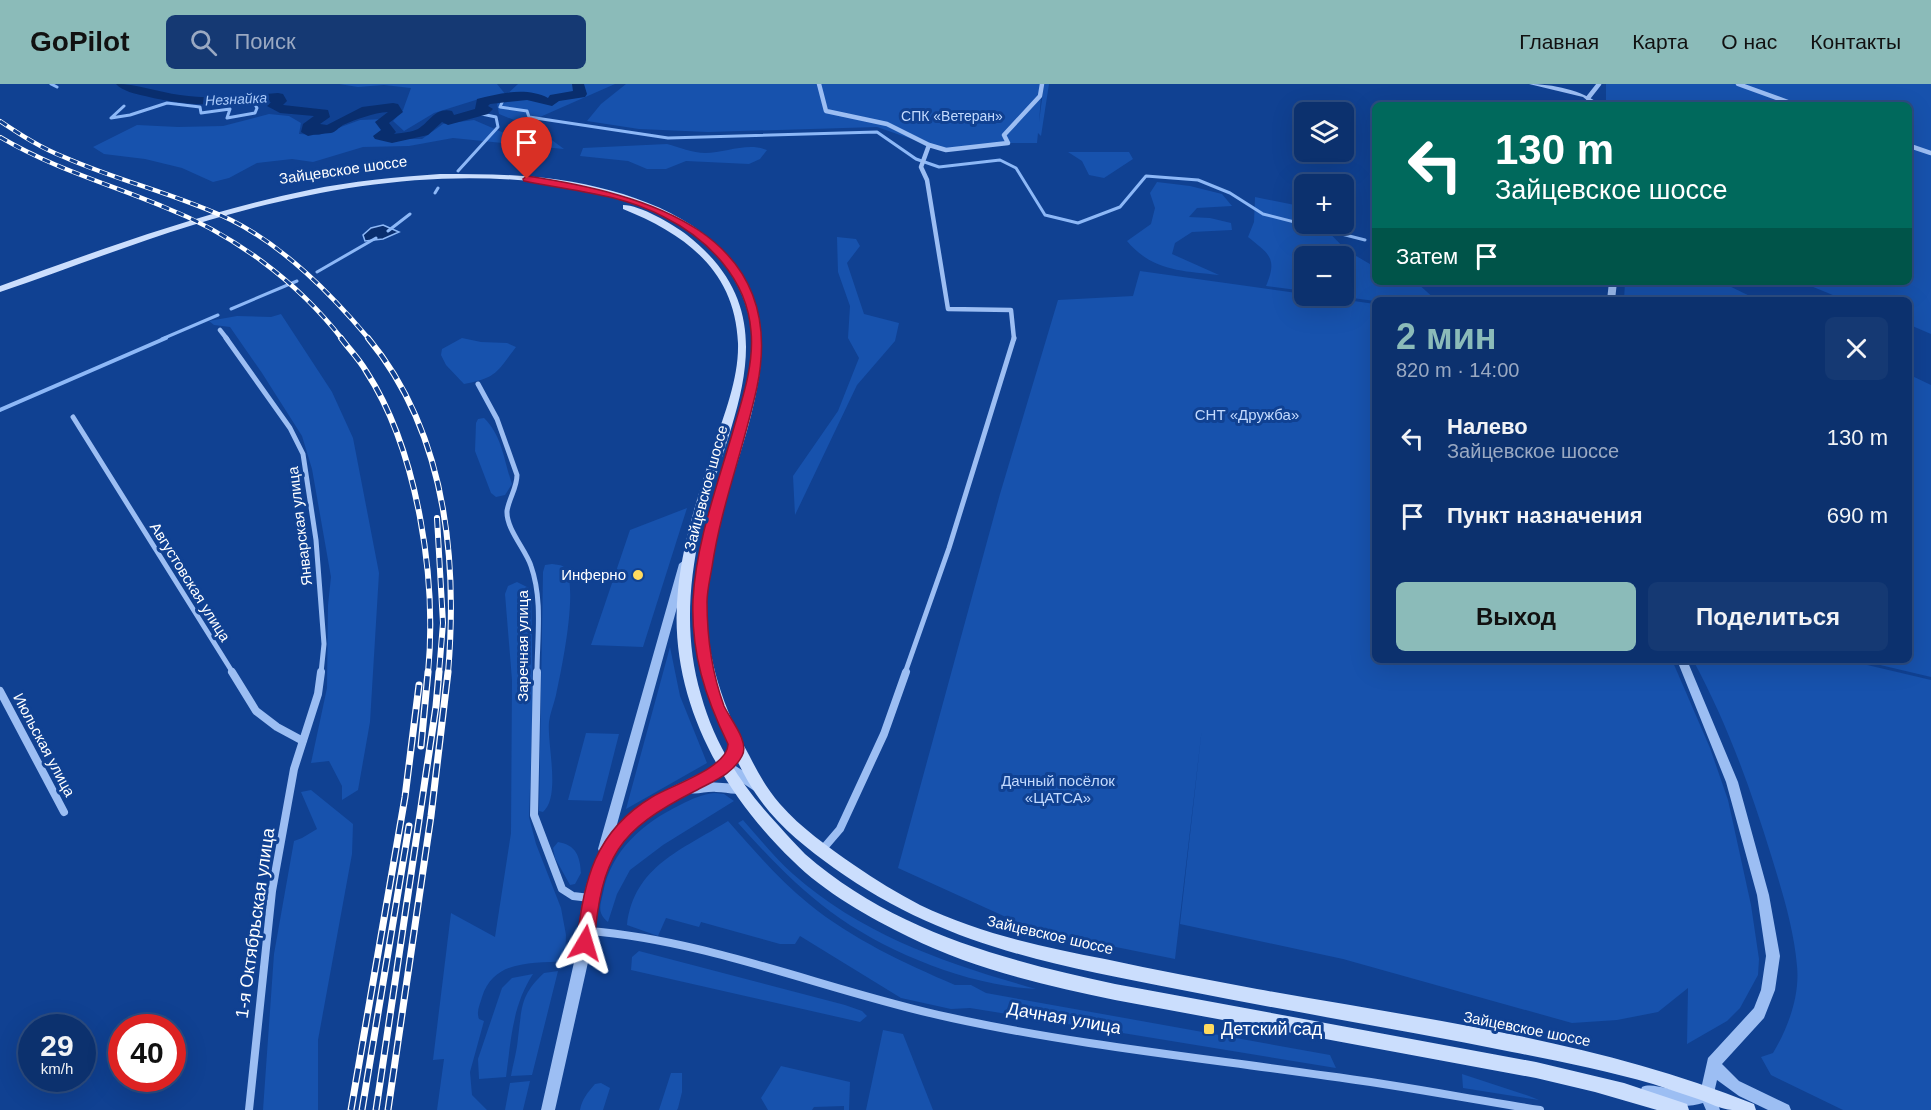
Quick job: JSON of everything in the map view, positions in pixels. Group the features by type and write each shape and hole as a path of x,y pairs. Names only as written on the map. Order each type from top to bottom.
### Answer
{"main road":[{"name":"Зайцевское шоссе","path":"0,289 235,208 356,186 428,177 474,176 527,179 584,187 638,202 666,214 701,236 731,265 742,283 753,311 757,352 751,388 705,559 700,620 709,682 717,707 760,788 782,813 822,850 875,888 916,910 998,943 1038,954 1214,989 1579,1057 1646,1073 1707,1093 1748,1110"},
{"name":"Зайцевское шоссе","path":"356,186 479,183 531,186 572,192 617,203 646,214 677,230 702,251 723,277 734,296 740,317 743,349 732,409 695,530 683,609 686,652 700,713 738,789 776,836 824,879 871,911 954,950 1015,970 1102,990 1521,1066 1605,1084 1681,1110"},
{"name":"Зайцевское шоссе","path":"0,296 108,253"}],"street":[{"path":"819,84 826,111 887,124 929,145 953,151 1008,143 1004,135 1040,96 1042,84"},
{"path":"1532,84 1588,98 1593,102"},
{"path":"1588,98 1599,84"},
{"path":"1738,84 1788,102"},
{"path":"822,850 840,829 884,734 949,548 1014,343 1011,310 948,309 927,180 921,167 928,145"},
{"path":"1912,147 1931,153"},
{"name":"Январская улица","path":"220,330 290,428 303,454 316,540 324,644 318,694 303,741"},
{"name":"Заречная улица","path":"478,384 496,418 517,475 518,483 507,512 516,538 531,565 537,587 534,816 562,889 573,896 590,898"},
{"name":"Августовская улица","path":"73,417 256,711 277,727 303,741"},
{"path":"548,1110 588,931 590,898 672,598 695,530"},
{"path":"1683,663 1732,782 1763,895 1773,956 1770,984 1759,1013 1713,1063 1707,1093 1713,1110"},
{"name":"Июльская улица","path":"0,691 64,812"},
{"name":"1-я Октябрьская улица","path":"249,1110 266,926 294,769 303,741"},
{"path":"590,898 606,855 617,835 639,814 672,793 725,767 735,755 736,744"},
{"path":"725,767 735,770 750,784 760,788"},
{"path":"672,793 714,786 738,789"},
{"name":"Дачная улица","path":"588,931 615,933 705,952 812,980 884,1003 956,1019 1127,1049 1331,1076 1540,1110"},
{"path":"1713,1063 1719,1074 1728,1082 1784,1110"},
{"path":"1605,1084 1684,1100 1707,1093"}],"green space":[{"path":"339,84 497,84 506,95 518,84 615,84 524,124 499,114 497,104 505,95 479,99 434,113 404,131 393,121 403,110 411,88 384,85 358,87"},
{"name":"СПК «Ветеран»","path":"626,84 1042,84 1039,122 1044,84 1049,84 1041,136 1038,133 1037,143 1008,143 953,151 877,127 708,132 639,129 587,121 601,104"},
{"path":"1606,84 1931,84 1931,334 1912,326 1912,297 1838,297 1808,285 1912,285 1912,102 1606,102"},
{"path":"269,114 289,116 301,123 299,134 319,135 360,120 383,119 380,136 392,139 422,139 443,124 474,120 511,136 541,132 564,149 453,138 409,146 363,147 313,162 292,159 257,163 229,178 213,182 182,168 145,159 104,154 93,147 137,125 223,126"},
{"path":"667,144 700,153 752,147 767,150 760,159 749,164 686,161 666,169 647,169 628,161 580,156 583,148"},
{"path":"1068,152 1129,152 1133,159 1104,178 1089,175 1082,161"},
{"path":"1157,182 1190,186 1222,194 1232,206 1197,208 1189,217 1210,218 1231,223 1232,230 1192,232 1175,243 1172,254 1219,275 1168,268 1157,264 1137,251 1127,241 1151,224 1155,208 1150,193"},
{"path":"1255,197 1294,205 1294,234 1331,234 1342,246 1294,246 1294,290 1266,286 1271,269 1269,257 1248,237 1254,222"},
{"path":"837,237 856,239 860,246 847,263 864,314 899,323 895,341 857,385 795,515 793,476 838,411 859,358 848,338 850,306 838,272"},
{"path":"1354,255 1372,265 1372,285 1419,285 1433,297 1372,297 1372,301 1354,298"},
{"path":"1140,271 1294,293 1294,306 1354,306 1354,301 1372,304 1372,663 1673,663 1710,748 1728,800 1751,905 1759,959 1758,975 1740,1008 1727,1021 1687,1044 1688,988 1658,1012 1617,1020 1572,1023 1343,959 1180,924 1202,728 1175,959 1037,931 898,868 1000,494 1058,300 1133,296"},
{"path":"1625,285 1727,285 1752,297 1624,297"},
{"path":"281,314 332,392 353,438 379,573 370,722 358,790 342,800 342,786 329,761 311,763 327,688 328,605 331,577 312,469 302,436 230,327 214,325 209,321 237,316 271,317"},
{"path":"462,338 481,342 507,343 516,347 495,373 464,384 446,365 441,355 442,349"},
{"path":"1912,376 1931,385 1931,677 1872,663 1912,663"},
{"path":"484,418 499,440 512,484 505,495 496,497 491,493 475,451 476,423 478,419"},
{"path":"687,508 643,647 591,645 630,530"},
{"path":"552,564 565,568 569,578 570,610 556,695 549,722 552,783 548,805 543,812 539,811 543,572 545,565"},
{"path":"517,582 531,589 533,703 529,817 536,844 561,908 566,935 565,961 516,966 495,976 482,997 479,1008 479,1019 484,1021 470,1072 472,1095 487,1110 437,1110 444,1059 433,1060 451,913 495,937 511,833 512,680 505,594 508,586"},
{"path":"670,647 680,696 707,763 626,809"},
{"path":"1695,663 1859,663 1931,680 1931,1110 1843,1110 1771,1075 1761,1057 1773,1053 1784,1033 1795,1000 1797,966 1787,910 1763,830 1717,707"},
{"path":"586,733 619,734 602,801 568,800"},
{"path":"311,790 353,824 352,854 318,1040 318,1110 263,1110 274,954 294,841 317,829 301,792"},
{"path":"715,793 724,794 734,801 663,845 630,870 617,894 608,922 601,912 601,902 607,878 621,851 641,829 653,820 697,797"},
{"path":"743,820 793,874 848,915 877,931 939,958 1036,989 983,981 956,974 902,953 853,927 818,902 794,881 738,823"},
{"path":"728,821 787,885 826,917 879,949 955,985 971,985 986,993 1330,1055 1336,1068 970,1008 951,1009 901,998 800,936 795,944 780,944 701,922 699,927 666,918 658,936 627,925 631,905 639,888 650,874 678,851"},
{"path":"558,842 573,849 580,861 581,873 575,884 570,885 555,858 553,848"},
{"path":"639,951 845,1005 862,1011 867,1016 860,1022 631,970 632,957"},
{"path":"558,971 532,1075 511,1076 526,995 544,973"},
{"path":"533,974 517,1011 506,1077 479,1079 478,1059 502,988 512,978"},
{"path":"883,1030 903,1034 933,1110 866,1110"},
{"path":"781,1066 850,1082 849,1110 844,1110 844,1106 814,1107 812,1110 768,1110 761,1098"},
{"path":"671,1073 682,1073 682,1092 678,1108 677,1110 659,1110"},
{"path":"1462,1074 1529,1096 1539,1100 1463,1088"},
{"path":"530,1081 523,1110 505,1110 510,1083"},
{"path":"601,1083 610,1088 603,1110 580,1110 590,1090 595,1084"}],"shaded area":[{"path":"383,225 399,232 383,239 365,241 363,235 371,228"}],"waterway":[{"path":"51,84 57,87"},
{"name":"Незнайка","path":"122,84 161,96 199,101 238,101 278,97 280,101 274,106 280,109 323,113 323,117 310,124 308,132 319,128 330,129 367,110 393,107 396,112 382,122 389,132 380,136 392,139 423,132 434,120 447,114 448,121 483,111 486,109 481,108 482,102 489,100 519,96 535,97 542,99 540,101 552,102 555,98 580,94 578,84"},
{"path":"504,98 500,107 527,111 529,117 668,138 877,132 916,159 939,167 1000,160 1016,168 1045,215 1078,223 1120,207 1146,176 1198,180 1230,193 1263,214 1365,240"},
{"path":"124,106 111,118 130,115 167,103 200,107 201,113 230,109 227,118 255,113 257,108 252,100"},
{"path":"458,171 498,127 496,117 477,113"},
{"path":"435,193 438,188"},
{"path":"388,231 410,214"},
{"path":"317,272 376,238"},
{"path":"231,309 297,281"},
{"path":"162,339 218,315"},
{"path":"0,410 166,338"}],"railway":[{"path":"0,121 31,141 84,166 211,211 251,231 306,273 369,339"},
{"path":"0,137 40,158 190,218 239,245 262,261 305,298 342,339"},
{"path":"341,338 363,367 384,403 411,477 426,557 430,636 428,673"},
{"path":"368,338 394,374 414,413 430,454 441,496 451,584 448,673"},
{"path":"437,518 443,623 439,673"},
{"path":"421,746 428,672"},
{"path":"376,1110 436,706 439,672"},
{"path":"388,1110 431,816 448,672"},
{"path":"351,1110 405,797 419,685"},
{"path":"362,1110 409,826"}],"place":[{"name":"Инферно","path":"638,575"},
{"name":"Детский сад","path":"1209,1029"}],"route":[{"path":"527,179 584,187 622,197 666,214 690,228 718,250 736,272 750,302 757,329 757,352 751,388 705,559 700,600 702,642 709,682 717,707 736,744 736,752 725,767 657,802 639,814 617,835 606,855 590,898 585,943"}],"park label":[{"name":"СНТ «Дружба»","path":"1247,415"},
{"name":"Дачный посёлок «ЦАТСА»","path":"1058,790"}]}
